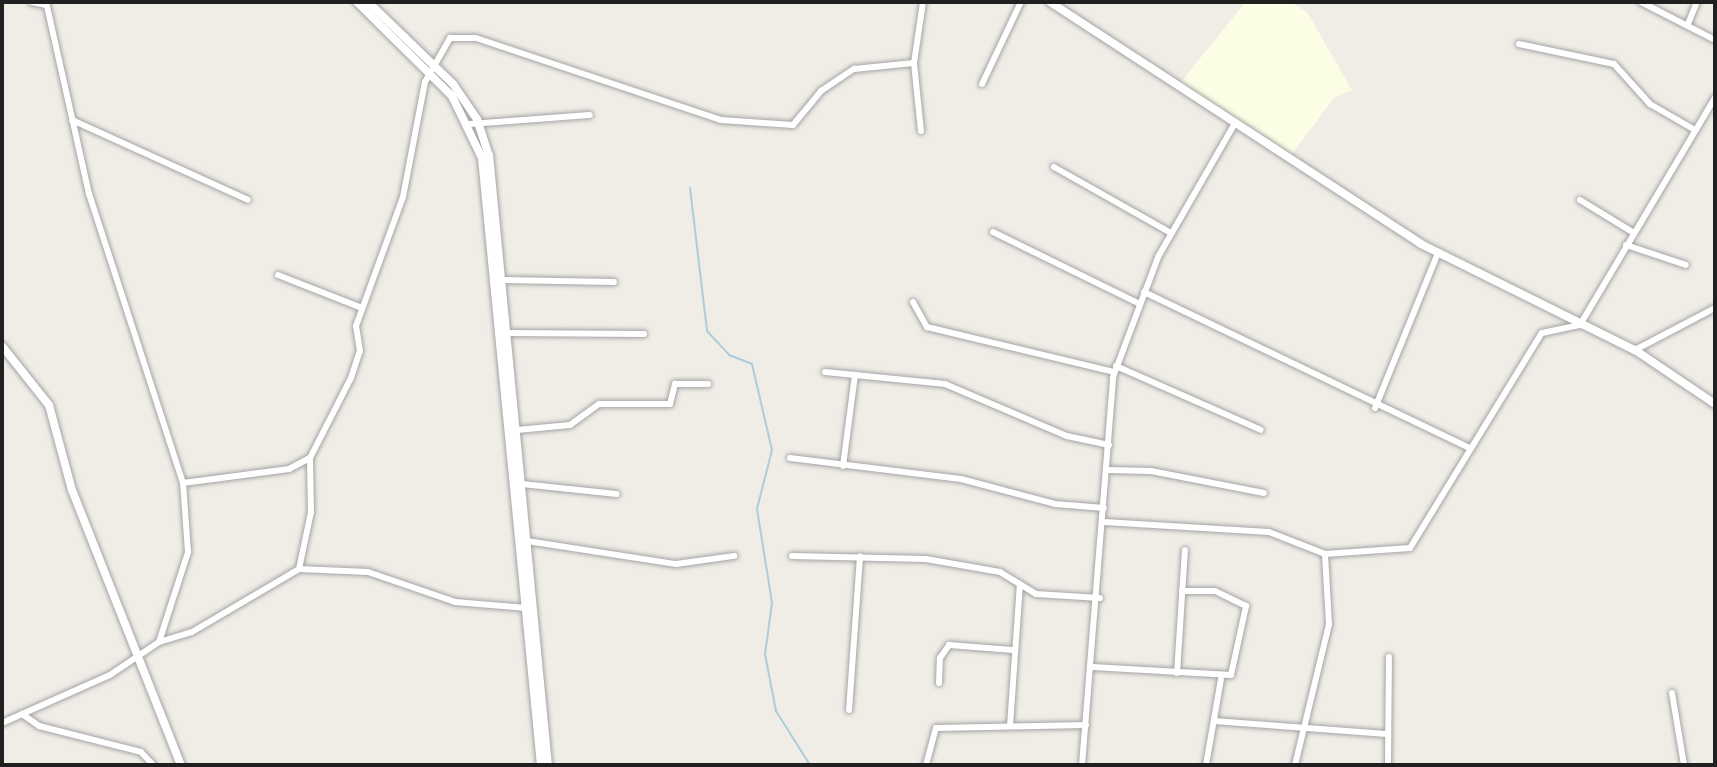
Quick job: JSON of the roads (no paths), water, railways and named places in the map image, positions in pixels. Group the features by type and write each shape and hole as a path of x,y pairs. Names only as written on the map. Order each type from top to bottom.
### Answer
{"street":[{"path":"31,2 46,4 72,120 183,483 188,552 159,642"},
{"path":"357,2 431,66"},
{"path":"368,2 431,66 474,124 492,170 548,765"},
{"path":"921,131 914,63 923,2"},
{"path":"982,84 1021,2"},
{"path":"1050,2 1438,253 1635,350 1715,404"},
{"path":"1641,2 1715,40"},
{"path":"1688,24 1697,2"},
{"path":"299,569 311,512 310,458 351,378 362,308 401,204 431,66 447,41 467,36 721,120 793,125 821,91 854,69 914,63"},
{"path":"1519,44 1614,64 1650,104 1695,130"},
{"path":"1104,522 1269,532 1325,554 1410,548 1542,333 1580,325 1715,98"},
{"path":"474,124 590,115"},
{"path":"72,120 248,200"},
{"path":"1082,765 1100,598 1115,369 1138,303 1171,233 1235,123"},
{"path":"474,124 488,191 541,765"},
{"path":"1054,167 1171,233"},
{"path":"1580,200 1634,233"},
{"path":"993,232 1138,303"},
{"path":"1626,245 1686,265"},
{"path":"1375,408 1438,253"},
{"path":"278,275 362,308"},
{"path":"503,280 614,282"},
{"path":"1144,292 1375,408 1470,448"},
{"path":"913,302 927,327 1115,369 1261,430"},
{"path":"1635,350 1715,308"},
{"path":"508,333 644,334"},
{"path":"2,346 49,405 84,521 143,655 181,765"},
{"path":"825,372 945,384 1067,436 1109,445"},
{"path":"843,466 855,375"},
{"path":"517,430 570,425 599,404 670,404 675,384 708,384"},
{"path":"183,483 289,469 310,458"},
{"path":"790,458 961,479 1055,504 1104,508"},
{"path":"1107,470 1151,471 1264,493"},
{"path":"522,484 616,494"},
{"path":"527,541 676,564 734,556"},
{"path":"1177,673 1185,550"},
{"path":"1295,765 1329,624 1325,554"},
{"path":"792,556 860,556 956,564 1020,584 1036,594 1100,598"},
{"path":"849,710 860,556"},
{"path":"2,723 143,655 159,642 192,632 299,569 368,572 455,602 527,608"},
{"path":"1010,726 1020,584"},
{"path":"1093,667 1221,679 1238,669 1246,606 1215,591 1182,591"},
{"path":"939,683 940,658 949,645 1013,650"},
{"path":"1388,765 1389,657"},
{"path":"1206,765 1221,679"},
{"path":"1672,693 1684,765"},
{"path":"22,714 39,726 141,752 153,765"},
{"path":"1214,721 1302,733 1387,734"},
{"path":"926,765 936,728 1086,725"}],"waterway":[{"path":"690,188 707,331 729,355 752,364 772,450 757,509 772,603 765,654 776,711 810,765"}]}
